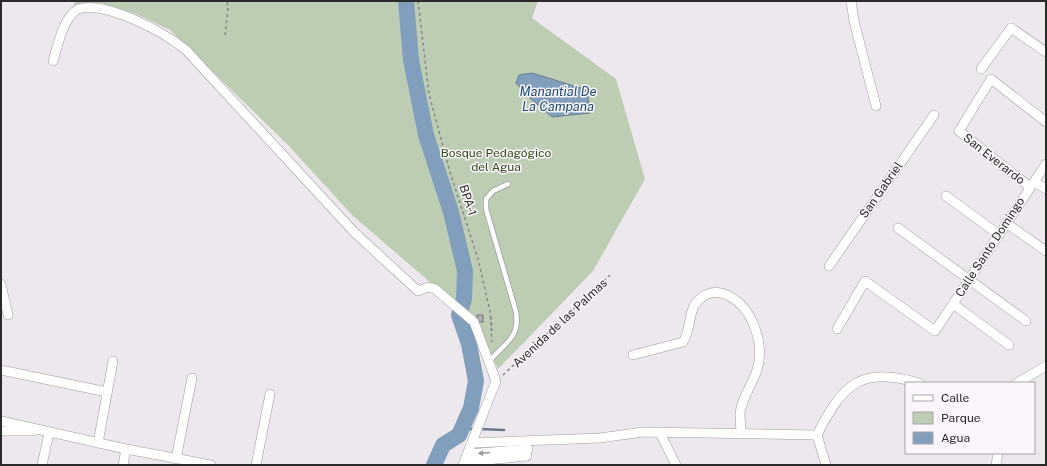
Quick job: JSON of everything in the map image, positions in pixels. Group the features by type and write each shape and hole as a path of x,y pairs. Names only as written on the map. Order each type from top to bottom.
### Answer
{"street":[{"path":"851,1 854,21 876,106"},
{"path":"53,61 66,22 78,9 95,6 126,14 163,32 186,50 354,232 418,291 429,288 435,289 474,322 491,359 496,381 465,460 528,453 600,438 643,432 817,435"},
{"path":"981,69 1011,28 1046,52"},
{"name":"San Everardo","path":"1046,122 991,79 959,131 1032,184 1046,189"},
{"name":"San Gabriel","path":"829,266 934,115"},
{"name":"Calle Santo Domingo","path":"837,329 865,281 935,331 998,234 1046,164"},
{"path":"946,196 998,234"},
{"path":"1006,223 1046,251"},
{"path":"898,228 1026,321"},
{"path":"1,284 8,315"},
{"path":"632,355 683,342 687,335 693,307 700,298 710,292 723,292 735,299 753,324 760,354 757,369 743,401 740,413 741,434"},
{"path":"953,304 1009,344"},
{"path":"98,443 113,361"},
{"path":"1019,382 1046,366"},
{"path":"1,370 107,392"},
{"path":"826,465 817,435 835,402 853,384 877,376 890,376 915,382"},
{"path":"176,459 192,378"},
{"path":"256,465 270,394"},
{"path":"1,421 49,433 207,465"},
{"path":"1,426 33,432"},
{"path":"1,431 49,433"},
{"path":"42,465 49,433"},
{"path":"660,433 676,465"},
{"path":"474,439 528,453"},
{"path":"123,465 126,449"},
{"path":"996,465 998,454"}],"lane":[{"path":"491,359 515,335 518,324 516,312 486,209 486,198 493,191 508,184"}],"path":[{"path":"225,35 227,1"},
{"path":"418,1 430,94 449,166 479,260 491,311 491,359"},
{"name":"BPA-1","path":"418,1 430,94 449,169 478,259 490,311 492,342"},
{"name":"Avenida de las Palmas","path":"508,370 610,275"}],"green space":[{"name":"Bosque Pedagógico del Agua","path":"75,1 538,1 532,18 616,79 645,179 593,271 498,369 475,321 352,215 288,145 170,30 136,14 101,3 74,6"}],"water":[{"name":"Manantial De La Campana","path":"532,73 587,90 590,113 552,117 530,98 516,83 519,75"}],"building":[{"path":"477,315 483,315 483,322 477,322"}],"waterway":[{"path":"406,1 411,60 426,135 451,212 465,271 464,299 459,315 469,344 476,381 471,408 459,435 443,445 434,465"},
{"path":"462,429 475,429"},
{"path":"480,429 504,430"}]}
